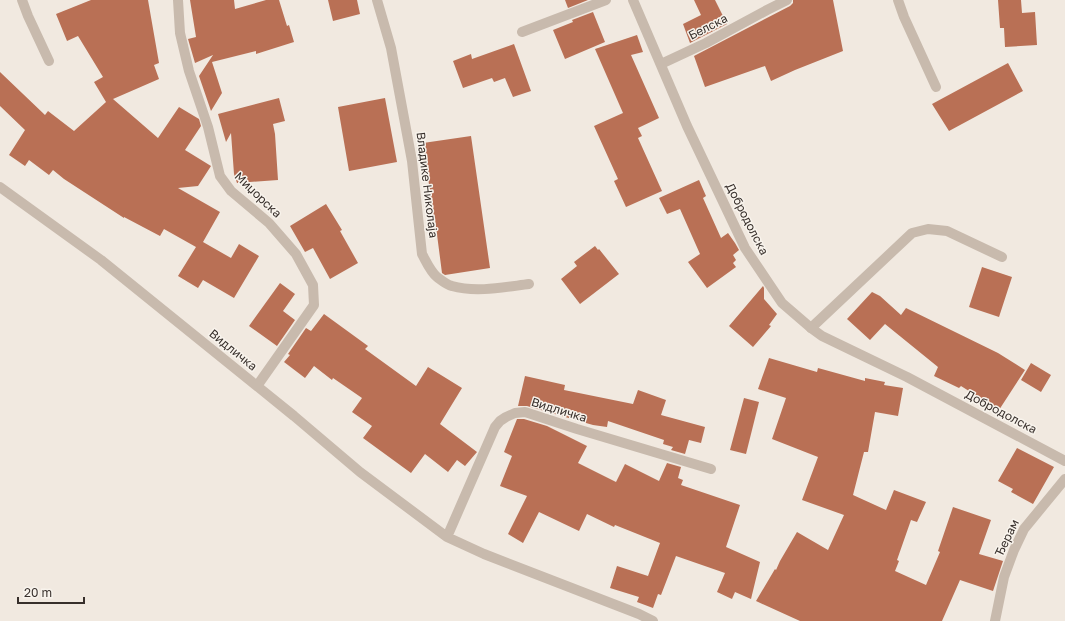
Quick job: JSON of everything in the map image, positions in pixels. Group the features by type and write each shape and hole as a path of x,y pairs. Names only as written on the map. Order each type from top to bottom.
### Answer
{"street":[{"path":"22,0 49,61"},
{"name":"Миџорска","path":"178,0 180,33 189,71 208,127 220,176 231,191 269,223 296,254 313,285 314,305 257,386"},
{"name":"Владике Николаја","path":"377,0 391,48 412,161 422,254 436,276 451,286 469,289 495,289 529,284"},
{"path":"522,32 606,0"},
{"name":"Добродолска","path":"633,0 687,126 745,248 782,303 822,336 908,376 1065,461"},
{"name":"Белска","path":"661,64 706,43 787,0"},
{"path":"898,0 936,87"},
{"name":"Видличка","path":"0,187 101,260 294,416 360,472 447,537 484,554 639,614 653,621"},
{"path":"811,328 912,233 928,229 947,231 1002,257"},
{"name":"Видличка","path":"447,537 496,427 500,421 515,413 525,412 711,469"},
{"name":"Ђерам","path":"995,621 1004,577 1024,528 1065,478"}],"building":[{"path":"91,0 148,0 159,63 154,65 159,79 113,99 158,138 179,107 199,119 201,126 185,150 211,166 198,186 178,188 220,212 203,242 231,258 239,244 259,256 234,298 203,280 198,288 178,276 196,247 164,229 160,236 124,218 64,179 53,170 49,175 29,160 25,166 9,155 25,130 0,106 0,72 45,115 48,111 74,131 106,102 94,82 103,77 78,36 67,41 56,14"},
{"path":"190,0 234,0 235,9 266,0 279,0 287,26 289,25 294,42 256,54 256,51 212,62 222,93 211,111 199,76 213,55 195,63 188,39 196,37"},
{"path":"328,0 357,0 360,14 333,21"},
{"path":"565,0 588,0 568,8"},
{"path":"694,0 715,0 727,24 690,43 683,24 701,15"},
{"path":"793,0 833,0 843,51 771,81 765,66 705,87 694,56 790,6 793,3"},
{"path":"998,0 1021,0 1022,13 1035,12 1037,45 1005,47 1004,28 1000,28"},
{"path":"593,12 605,42 565,59 553,30 573,22 572,20"},
{"path":"637,35 643,52 631,55 659,118 638,128 642,136 638,138 662,191 626,207 614,181 618,179 594,126 623,113 595,49"},
{"path":"514,44 531,91 513,97 505,78 494,82 492,78 463,88 453,61 471,54 472,59"},
{"path":"1008,63 1023,91 949,131 932,104"},
{"path":"279,98 285,121 273,124 278,180 237,183 234,174 231,133 226,142 218,114"},
{"path":"385,98 397,162 349,171 338,107"},
{"path":"471,136 490,268 445,275 442,273 423,143"},
{"path":"699,180 706,196 703,198 721,238 728,233 739,250 733,255 736,260 733,263 736,267 707,288 688,262 700,254 680,209 667,214 659,198"},
{"path":"326,204 342,230 340,231 358,263 330,279 313,248 305,252 290,226"},
{"path":"595,246 619,274 580,304 561,279 577,266 574,262"},
{"path":"982,267 1012,277 999,317 969,307"},
{"path":"280,283 295,294 283,311 295,320 277,346 249,326"},
{"path":"763,286 764,299 777,314 769,325 771,326 753,347 729,326"},
{"path":"872,292 880,296 901,315 906,308 998,353 1025,370 999,410 961,386 959,388 934,376 938,367 885,324 870,340 847,319"},
{"path":"324,314 368,346 365,349 416,386 428,367 462,388 440,424 477,452 465,466 457,460 448,472 425,454 411,473 363,438 372,426 352,412 362,398 333,378 332,380 314,366 305,378 284,362 290,355 288,354 306,328 311,331"},
{"path":"769,358 817,372 818,368 865,381 865,378 885,382 884,385 903,388 898,416 875,412 868,452 864,452 853,495 886,510 894,490 926,502 917,522 911,520 897,560 899,561 895,571 926,585 940,552 938,551 953,507 991,520 979,554 1003,561 993,591 960,580 942,621 800,621 756,601 775,569 776,570 797,532 828,550 844,515 802,500 818,457 772,439 786,398 758,389"},
{"path":"1031,363 1051,375 1041,392 1021,380"},
{"path":"525,376 565,385 564,390 633,404 638,390 666,400 661,415 705,427 701,443 689,440 685,454 671,450 673,447 663,444 664,440 608,421 607,427 593,425 527,406 518,406"},
{"path":"744,398 759,402 746,454 730,450"},
{"path":"517,419 524,419 547,426 587,446 578,463 616,482 625,464 659,481 667,463 681,467 678,478 683,480 681,485 740,505 726,547 760,562 751,599 735,592 732,599 717,592 725,573 676,556 661,595 658,594 653,608 637,602 639,597 610,588 617,566 648,576 660,543 615,525 614,527 587,514 579,531 539,512 523,543 508,534 527,496 500,486 512,456 504,452"},
{"path":"1017,448 1054,467 1033,504 1011,492 1013,489 998,481"}]}
